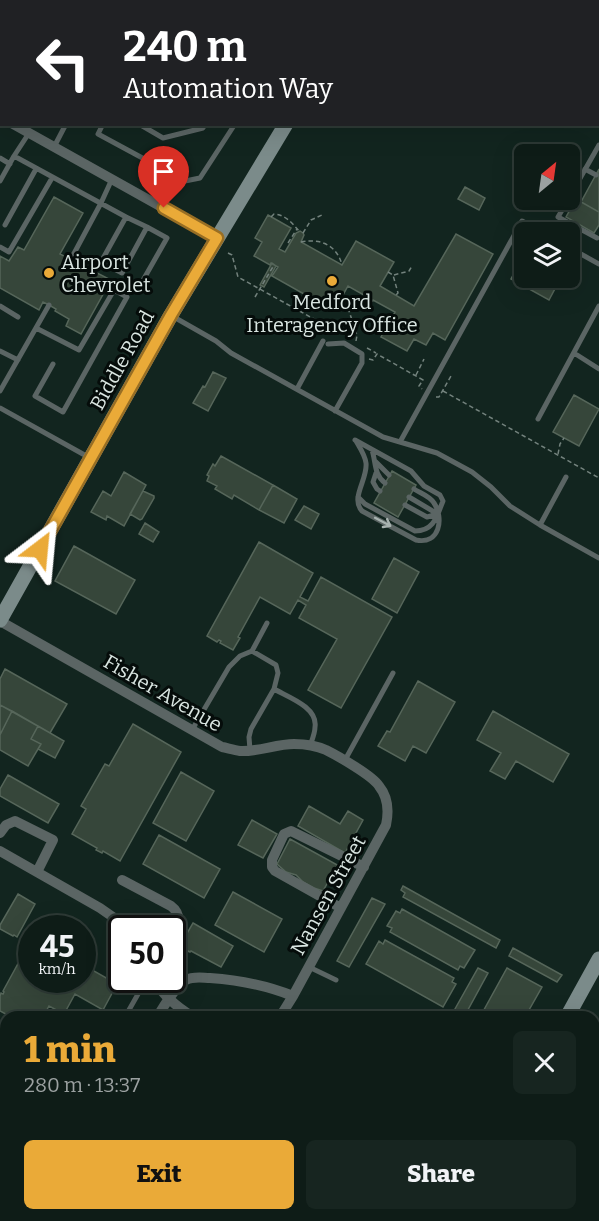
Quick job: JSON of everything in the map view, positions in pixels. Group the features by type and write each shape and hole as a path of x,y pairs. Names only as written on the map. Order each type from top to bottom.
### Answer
{"main road":[{"name":"Biddle Road","path":"0,621 171,315 285,126"},
{"path":"570,1011 599,959"}],"street":[{"path":"17,126 217,238"},
{"name":"Fisher Avenue","path":"0,621 222,747 240,751 295,744 310,746 325,750 368,775 380,787"},
{"name":"Nansen Street","path":"284,1011 386,825 387,805 380,787"},
{"path":"0,833 6,825 15,821 53,840 37,872"},
{"path":"341,908 274,871 272,860 281,838 291,831 364,867"},
{"path":"0,851 110,915"},
{"path":"122,880 171,906 177,910 179,915"},
{"path":"161,1011 168,999 186,980 197,977 255,983 293,996"},
{"path":"163,993 184,1011"}],"lane":[{"path":"102,126 98,134 185,181 200,178 234,126"},
{"path":"142,126 163,138 204,126"},
{"path":"54,147 65,127"},
{"path":"0,181 29,133"},
{"path":"580,178 599,145"},
{"path":"14,156 167,238 142,282"},
{"path":"0,158 10,164"},
{"path":"5,225 36,169"},
{"path":"585,169 596,175"},
{"path":"0,247 9,252 52,178"},
{"path":"71,259 112,179"},
{"path":"562,210 558,217 598,237"},
{"path":"126,217 101,262 122,273 147,227"},
{"path":"400,442 514,235"},
{"path":"580,254 599,264"},
{"path":"36,328 79,350 114,290 127,297 63,412 35,396 53,364"},
{"path":"0,391 49,305"},
{"path":"0,306 18,317"},
{"path":"538,419 599,306"},
{"path":"171,315 216,341 231,353 383,437 437,453 472,472 510,506 599,558"},
{"path":"297,389 326,340 344,343 362,354 362,363 336,411"},
{"path":"0,351 18,360"},
{"path":"574,353 599,369"},
{"path":"0,408 91,458"},
{"path":"358,497 365,504 415,531 424,531 431,525 438,514 443,501 440,495 424,486 411,471 355,440 366,463 366,473 358,497 358,507 416,540 424,542 432,539 436,533 439,525 438,514 434,503 414,489"},
{"path":"372,449 376,473 373,482 376,489 380,491"},
{"path":"375,461 389,476"},
{"path":"376,473 385,483"},
{"path":"540,525 566,477"},
{"path":"409,497 438,514"},
{"path":"405,505 427,517 438,514"},
{"path":"192,730 229,668 240,656 252,651 267,623"},
{"path":"250,750 251,729 274,689 278,673 276,665 252,651"},
{"path":"344,761 393,673"},
{"path":"274,689 307,708 314,716 316,725 310,746"},
{"path":"309,967 336,980"},
{"path":"129,1011 139,993"}],"path":[{"path":"271,217 274,214 283,216 290,220 298,230 288,243"},
{"path":"303,233 311,220 324,214"},
{"path":"301,242 314,240 325,243 335,250 342,265"},
{"path":"228,253 232,255 238,277 323,324 327,326 352,320"},
{"path":"255,297 274,265"},
{"path":"393,275 409,271 412,266"},
{"path":"388,272 393,275 398,293 396,295"},
{"path":"355,345 357,335 347,305 359,302"},
{"path":"323,324 320,331 326,340"},
{"path":"364,351 368,348 423,380 419,386 422,389"},
{"path":"368,358 371,361 377,354"},
{"path":"415,375 424,359"},
{"path":"432,395 440,397 451,376"},
{"path":"443,391 599,478"},
{"path":"558,455 564,438"}],"building":[{"path":"599,169 599,212 581,202"},
{"path":"465,187 485,198 479,210 458,199"},
{"name":"Airport Chevrolet","path":"54,197 83,213 60,254 111,280 81,334 66,326 69,319 49,305 43,302 39,310 0,288 0,256 9,261 18,247 24,250"},
{"path":"580,201 599,212 599,225 594,233 580,225 580,222 566,217 570,210 580,210"},
{"name":"Medford Interagency Office","path":"268,215 291,228 279,249 285,252 296,233 300,231 304,235 301,242 342,265 356,241 394,262 380,286 414,306 456,234 493,254 445,340 433,333 426,345 414,339 407,351 381,337 395,312 373,300 368,306 364,306 361,302 364,295 348,286 334,311 272,276 278,267 254,256 262,242 255,238"},
{"path":"272,263 276,266 264,287 260,285"},
{"path":"527,288 555,288 549,300"},
{"path":"213,372 226,378 208,411 193,403"},
{"path":"574,395 599,409 579,446 553,432"},
{"path":"221,456 273,485 259,510 234,495 232,499 215,489 217,486 207,481 209,476 207,475 213,464 215,466"},
{"path":"392,471 416,485 398,517 374,503"},
{"path":"124,472 146,485 124,526 107,516 106,520 91,512 103,491 111,496"},
{"path":"273,485 297,499 284,523 259,510"},
{"path":"143,491 154,498 140,520 130,514"},
{"path":"304,506 319,514 311,529 295,520"},
{"path":"145,523 159,532 153,542 139,534"},
{"path":"259,542 313,573 300,597 308,601 321,577 392,617 341,708 308,690 337,639 299,618 306,605 298,600 290,614 260,597 233,650 220,643 221,641 217,642 207,636"},
{"path":"74,546 135,580 116,614 55,581"},
{"path":"394,558 419,572 397,613 372,599"},
{"path":"5,669 67,704 50,733 0,705 0,679"},
{"path":"418,681 455,702 426,753 413,746 405,761 378,746 387,731 390,732"},
{"path":"0,705 12,711 0,735"},
{"path":"12,711 38,726 31,739 41,744 28,766 0,750 0,735"},
{"path":"493,711 569,754 553,782 516,761 505,779 490,771 501,753 477,740"},
{"path":"133,724 181,752 120,861 103,851 102,853 96,850 97,848 72,834 86,809 81,806 105,764 109,766"},
{"path":"38,726 64,741 55,758 38,749 41,744 31,739"},
{"path":"181,772 214,791 186,841 153,823"},
{"path":"8,775 59,804 48,823 0,796 0,789"},
{"path":"309,806 340,824 348,811 363,820 345,853 298,826"},
{"path":"252,820 277,834 263,858 238,845"},
{"path":"159,835 220,869 204,898 143,864"},
{"path":"290,839 341,867 332,883 328,882 323,891 303,882 277,864"},
{"path":"403,886 500,940 496,948 403,897 405,893 401,890"},
{"path":"233,892 282,919 264,952 215,925"},
{"path":"18,894 35,904 29,915 18,915 17,937 0,929 0,925"},
{"path":"372,898 385,904 349,967 337,961"},
{"path":"402,909 475,950 464,968 460,966 458,970 390,932 392,928 387,926 396,911 400,913"},
{"path":"193,923 233,946 221,967 191,951 188,951 186,955 186,935"},
{"path":"385,940 454,978 452,982 456,984 443,1007 366,964 379,941 383,944"},
{"path":"513,948 562,975 557,982 509,956"},
{"path":"18,964 18,993 96,993 96,972 108,979 108,993 112,993 103,1010 75,994 66,1011 58,1011 49,1006 46,1011 0,1011 0,996"},
{"path":"478,968 488,973 467,1011 454,1011"},
{"path":"507,968 542,987 528,1011 483,1011"}],"place":[{"name":"Airport Chevrolet","path":"49,273"},
{"name":"Medford Interagency Office","path":"332,281"}],"route":[{"path":"40,549 171,315 217,238 164,208"}]}
